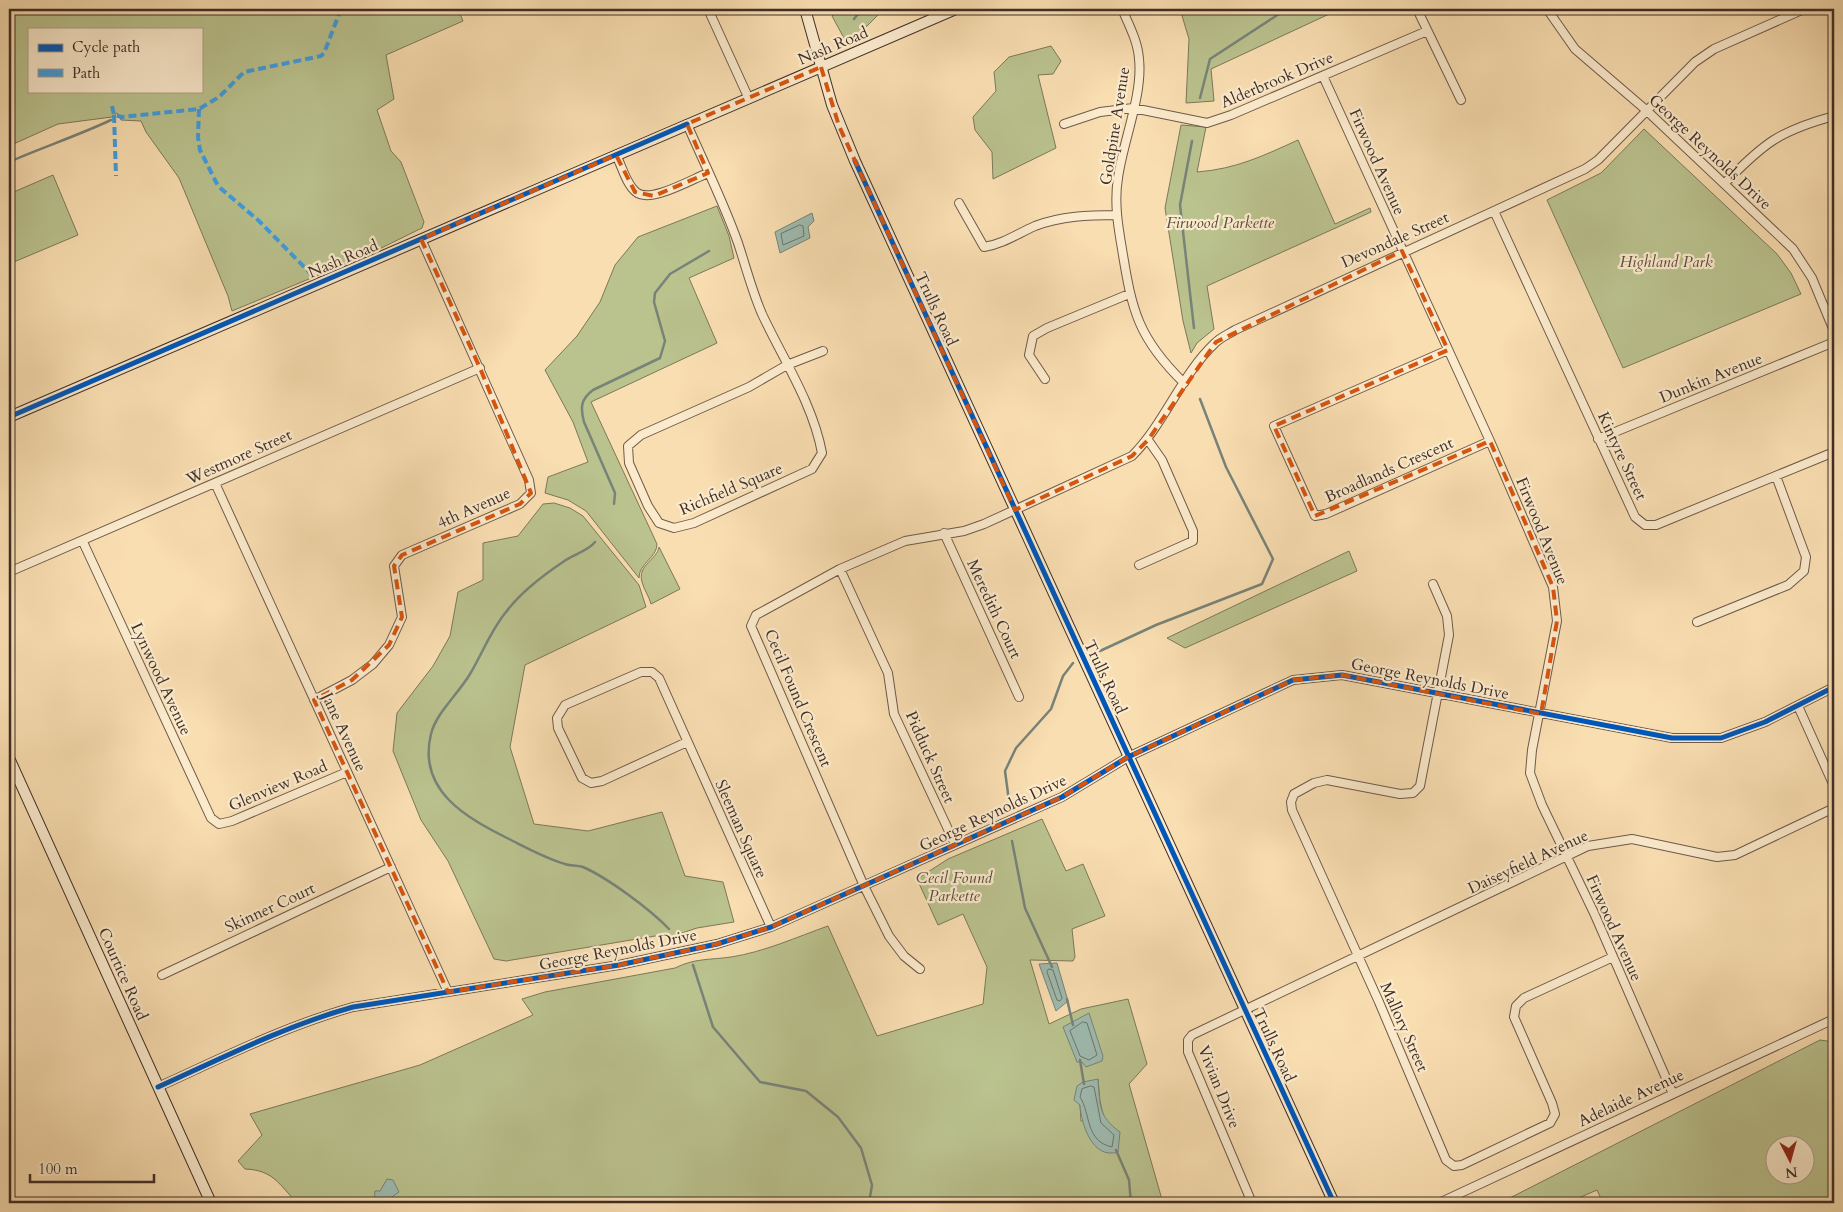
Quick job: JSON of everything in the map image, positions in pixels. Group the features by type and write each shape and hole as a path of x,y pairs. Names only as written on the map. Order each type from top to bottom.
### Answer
{"street":[{"path":"708,9 749,99"},
{"name":"Trulls Road","path":"805,9 839,126 1334,1203"},
{"name":"Nash Road","path":"9,417 956,9"},
{"name":"Goldpine Avenue","path":"1122,9 1133,35 1139,58 1139,80 1118,179 1117,215 1129,294 1139,324 1160,360 1184,383"},
{"path":"1417,9 1461,100"},
{"name":"George Reynolds Drive","path":"1547,9 1575,49 1646,110 1793,249 1804,262 1834,331"},
{"name":"Devondale Street","path":"1015,510 1132,456 1148,440 1184,383 1216,342 1235,330 1402,251 1585,169 1598,160 1695,62 1714,49 1804,9"},
{"name":"Alderbrook Drive","path":"1064,124 1100,112 1133,108 1207,124 1427,31"},
{"name":"Firwood Avenue","path":"1323,76 1490,440 1553,587 1557,621 1541,714 1532,750 1530,773 1542,805 1613,957 1673,1094"},
{"path":"1724,184 1753,154 1778,136 1800,125 1834,116"},
{"name":"Richfield Square","path":"687,124 738,243 745,270 762,313 787,366 818,432 822,453 812,469 694,522 674,528 659,523 648,506 628,463 628,446 641,435 749,387 787,366"},
{"path":"616,154 629,183 635,192 644,197 654,196 708,173"},
{"path":"959,204 984,247 999,245 1036,226 1077,215 1117,215"},
{"name":"Kintyre Street","path":"1494,211 1635,517 1645,525 1656,525 1834,452"},
{"name":"4th Avenue","path":"314,700 352,680 373,664 390,645 402,617 394,566 402,555 520,504 531,493 529,480 421,239"},
{"path":"1045,379 1028,355 1033,336 1129,294"},
{"name":"Dunkin Avenue","path":"1598,439 1834,342"},
{"name":"Broadlands Crescent","path":"1448,350 1274,426 1315,516 1326,514 1490,440"},
{"path":"787,366 823,352"},
{"name":"Westmore Street","path":"9,572 83,542 215,482 480,368"},
{"path":"1139,565 1193,541 1193,530 1162,460 1148,440"},
{"path":"1697,622 1788,586 1804,571 1806,557 1776,476"},
{"name":"Jane Avenue","path":"215,482 448,992"},
{"name":"Cecil Found Crescent","path":"920,969 904,956 889,936 864,886 751,626 756,615 840,569 905,541 964,531 1015,510"},
{"name":"Meredith Court","path":"944,533 1019,697"},
{"name":"Lynwood Avenue","path":"83,542 206,809 211,818 219,824"},
{"name":"Pidduck Street","path":"840,569 888,673 894,714 955,844"},
{"path":"1433,584 1447,616 1449,635 1437,692"},
{"name":"Sleeman Square","path":"687,742 602,781 591,784 582,778 558,728 557,718 565,705 640,672 652,672 659,678 771,927"},
{"name":"George Reynolds Drive","path":"158,1087 320,1016 353,1007 619,965 717,944 771,927 1062,797 1128,757 1293,680 1342,674 1672,738 1721,738 1765,722 1834,686"},
{"name":"Mallory Street","path":"1437,692 1420,786 1413,793 1400,794 1327,780 1314,783 1294,794 1291,802 1292,810 1357,958 1379,1002 1446,1160 1454,1166 1462,1165 1550,1123 1554,1114 1552,1103 1514,1017 1516,1006 1524,998 1613,957"},
{"path":"1798,706 1834,786"},
{"name":"Courtice Road","path":"9,758 211,1203"},
{"name":"Glenview Road","path":"219,824 232,821 347,772"},
{"name":"Daiseyfield Avenue","path":"1245,1011 1567,858 1588,846 1632,839 1717,857 1735,855 1834,808"},
{"name":"Skinner Court","path":"162,975 391,867"},
{"name":"Vivian Drive","path":"1245,1011 1192,1035 1186,1046 1252,1203"},
{"name":"Adelaide Avenue","path":"1439,1203 1834,1019"}],"highlighted area":[{"path":"821,67 839,126 1015,510 1132,456 1148,440 1216,342 1402,251 1448,350 1274,426 1315,516 1490,441 1553,587 1557,621 1541,714 1342,675 1293,680 1128,757 1062,797 771,927 717,944 619,965 448,992 314,700 352,680 389,645 402,617 394,566 402,555 520,504 531,493 480,368 421,239 616,155 635,192 654,196 708,173 687,124"}],"green space":[{"path":"9,9 458,9 463,21 386,55 394,99 377,110 391,151 401,162 424,222 422,228 369,254 232,311 228,296 179,178 146,132 141,121 121,120 117,113 112,117 58,124 9,146"},
{"path":"840,9 884,9 853,40 845,40 832,16"},
{"path":"1180,9 1340,9 1211,69 1214,101 1186,103 1189,39"},
{"path":"1051,46 1061,61 1053,74 1038,75 1056,148 993,179 992,152 975,130 973,117 996,91 994,72 1009,57"},
{"name":"Firwood Parkette","path":"1181,125 1206,127 1197,172 1237,165 1298,140 1335,224 1370,208 1371,212 1207,286 1214,329 1197,343 1191,353 1183,321 1165,208"},
{"name":"Highland Park","path":"1644,129 1777,254 1791,273 1801,294 1623,368 1547,200 1601,173"},
{"path":"53,175 78,235 9,264 9,194"},
{"path":"717,206 729,236 734,258 689,278 717,343 591,402 657,544 654,553 642,568 639,578 586,511 568,500 545,493 548,477 588,462 573,422 545,370 577,336 600,302 615,265 638,237"},
{"path":"554,503 570,508 583,516 639,585 646,607 525,665 510,747 534,824 588,831 662,812 685,876 723,882 734,922 697,928 670,937 655,936 506,961 494,959 448,861 421,820 393,751 397,713 433,666 450,636 458,592 483,580 483,543 518,536 543,504"},
{"path":"659,547 680,589 651,604 641,576 642,571 655,556"},
{"path":"1349,551 1357,571 1185,648 1167,638"},
{"name":"Cecil Found Parkette","path":"1042,819 1066,871 1083,864 1105,916 1072,929 1075,957 1073,961 1030,960 1049,1024 1081,1009 1128,999 1147,1064 1129,1084 1163,1203 297,1203 275,1179 262,1172 245,1169 238,1161 262,1135 250,1114 420,1065 533,1015 522,999 545,992 675,968 696,961 756,952 828,926 877,1036 983,1004 987,967 963,914 938,925 917,879 948,859","holes":["1098,1079 1100,1101 1105,1122 1081,1121 1080,1105"]},
{"path":"1820,1040 1834,1042 1834,1203 1603,1203 1597,1190 1567,1203 1500,1203"}],"water":[{"path":"812,213 814,221 808,227 810,238 780,253 775,232"},
{"path":"1057,963 1068,1001 1056,1011 1039,964"},
{"path":"1089,1013 1103,1056 1102,1061 1086,1067 1082,1062 1077,1062 1063,1027"},
{"path":"1098,1079 1100,1103 1104,1115 1120,1132 1118,1152 1109,1153 1101,1151 1095,1145 1086,1130 1080,1105 1074,1100 1077,1086 1083,1082"},
{"path":"387,1179 393,1180 399,1192 383,1203 374,1203 375,1191 380,1191"}],"waterway":[{"path":"854,19 862,9"},
{"path":"1200,98 1210,59 1279,14 1282,9"},
{"path":"9,162 111,120"},
{"path":"1192,141 1180,205 1194,328"},
{"path":"614,504 615,493 584,422 582,412 584,400 593,390 660,358 665,341 654,302 655,293 670,274 709,251"},
{"path":"1100,651 1156,625 1262,584 1273,559 1226,467 1200,399"},
{"path":"595,542 567,559 532,585 518,598 501,619 470,674 434,726 431,734 429,754 431,771 438,787 449,800 477,822 543,856 567,865 583,867 593,872 629,895 669,929"},
{"path":"1009,801 1005,771 1016,748 1051,709 1063,676 1073,663"},
{"path":"1012,841 1025,908 1052,967"},
{"path":"693,965 713,1027 760,1082 806,1091 838,1117 861,1148 872,1185 869,1203"},
{"path":"1067,999 1073,1025"},
{"path":"1080,1060 1084,1084"},
{"path":"1116,1150 1129,1180 1131,1203"}],"marked path":[{"path":"112,106 114,115 122,117 199,109 219,97 244,72 321,56 324,53 341,9"},
{"path":"199,109 198,137 200,150 218,186 259,221 311,274"},
{"path":"114,115 116,176"}],"cycle path":[{"path":"9,417 687,124"},
{"path":"855,161 1334,1203"},
{"path":"158,1087 278,1033 353,1007 619,965 717,944 771,927 1062,797 1128,757 1293,680 1342,675 1672,738 1721,738 1765,722 1834,687"}]}
